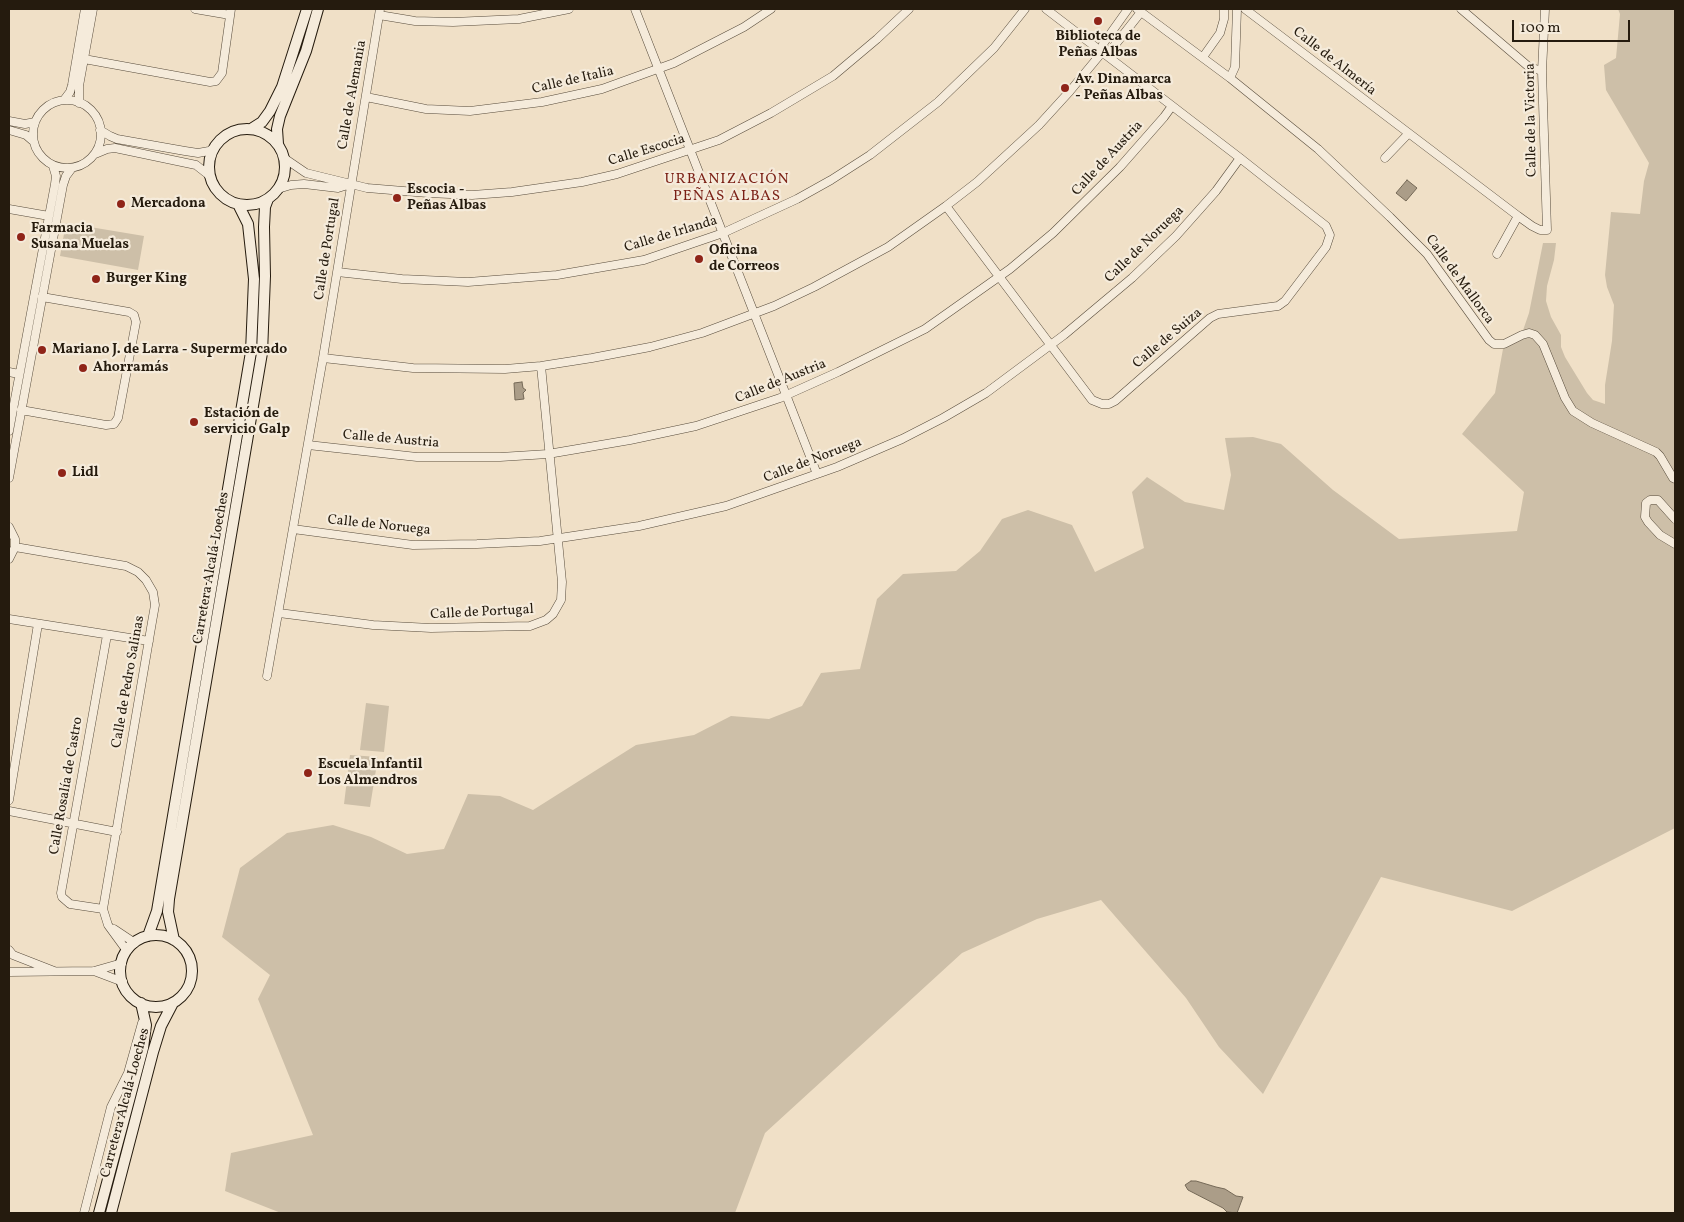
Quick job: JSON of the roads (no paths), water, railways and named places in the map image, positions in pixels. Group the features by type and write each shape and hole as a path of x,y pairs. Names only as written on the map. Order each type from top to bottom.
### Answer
{"main road":[{"path":"251,129 262,122 274,103 296,47 307,9"},
{"path":"278,144 270,137 251,129 230,133 221,139 210,156 209,166 210,176 220,194 228,201 238,204 259,204 268,199 278,189 283,180 284,158 278,144 277,130 280,116 306,51 318,9"},
{"name":"Carretera Alcalá-Loeches","path":"174,940 168,912 169,899 262,353 265,276 264,227 265,207 268,199"},
{"name":"Carretera Alcalá-Loeches","path":"148,936 157,911 251,352 254,279 248,224 238,204"},
{"path":"148,936 166,936 174,940 182,945 188,953 191,962 191,981 187,990 173,1003 157,1006 141,1003 126,990 123,982 122,962 127,951 135,942 148,936"},
{"name":"Carretera Alcalá-Loeches","path":"99,1213 143,1048 146,1025 141,1003"},
{"name":"Carretera Alcalá-Loeches","path":"110,1213 153,1052 161,1026 173,1003"}],"street":[{"path":"64,100 70,92 72,85 85,9"},
{"path":"79,103 79,86 93,9"},
{"path":"84,59 210,82 216,81 222,73 231,12 195,9"},
{"path":"380,12 415,21 454,22 519,19 569,9"},
{"path":"635,9 817,474"},
{"name":"Calle de Italia","path":"366,97 426,109 470,111 542,102 602,89 658,69 705,48 737,31 771,9"},
{"name":"Calle Escocia","path":"284,158 306,173 350,184 367,188 428,194 472,195 512,192 549,188 600,178 644,166 719,140 771,113 833,76 909,9"},
{"name":"Calle de Irlanda","path":"337,272 402,279 468,282 557,275 644,260 723,232 797,199 870,155 938,102 994,48 1025,9"},
{"path":"1046,9 1102,52"},
{"path":"1102,52 1102,44 1128,9"},
{"path":"1203,57 1220,33 1224,19 1224,9"},
{"path":"1230,78 1235,67 1237,9"},
{"name":"Calle de Almería","path":"1245,9 1518,216 1540,230 1547,230"},
{"path":"1461,9 1528,68 1542,71"},
{"name":"Calle de la Victoria","path":"1545,9 1542,71 1547,230"},
{"path":"322,358 413,368 505,369 540,366 650,347 702,333 755,313 814,287 888,247 977,182 1039,125 1102,52 1111,50 1139,10"},
{"name":"Calle de Mallorca","path":"1139,10 1203,57 1318,149 1427,254 1488,340 1494,344 1504,344 1522,334 1529,333 1535,335 1543,344 1564,398 1573,410 1592,423 1656,452 1675,480"},
{"name":"Calle de Alemania","path":"350,184 380,12"},
{"name":"Calle de Suiza","path":"946,206 1050,346 1092,400 1097,403 1109,404 1115,401 1210,318 1218,314 1278,306 1285,301 1326,247 1330,235 1326,226 1102,52"},
{"path":"72,168 53,166 40,155 34,141 33,131 35,122 47,107 55,102 64,100 79,103 94,114 100,130 100,138 95,154"},
{"name":"Calle de Austria","path":"308,445 417,457 500,458 548,454 696,426 787,395 925,329 998,277 1053,233 1100,187 1172,106"},
{"path":"9,121 25,124 35,122"},
{"path":"9,130 26,135 34,141"},
{"path":"100,130 117,139 185,151 198,153 214,148"},
{"path":"1385,158 1408,134"},
{"path":"9,478 66,176 72,168 95,154 115,148 196,165 210,176"},
{"name":"Calle de Noruega","path":"293,529 414,544 540,541 640,526 726,506 817,474 894,442 943,418 986,392 1050,346 1087,318 1176,236 1216,191 1240,158"},
{"path":"9,431 56,176 53,166"},
{"name":"Calle Escocia","path":"278,189 304,184 338,188 350,184"},
{"name":"Calle de Portugal","path":"267,676 308,445 350,184"},
{"path":"9,209 49,216"},
{"path":"1497,254 1518,216"},
{"path":"21,410 106,425 114,424 118,418 136,322 134,315 129,312 42,297"},
{"name":"Calle de Portugal","path":"279,613 373,625 420,628 530,626 546,620 553,614 561,600 562,582 540,366"},
{"path":"9,372 19,374"},
{"path":"1675,519 1658,500 1650,500 1646,503 1648,522 1660,535 1675,544"},
{"path":"9,527 15,538 15,547 9,559"},
{"name":"Calle de Pedro Salinas","path":"15,547 126,566 138,572 146,580 153,592 155,605 104,910 108,925 127,951"},
{"path":"9,619 149,641"},
{"path":"9,800 38,624"},
{"name":"Calle Rosalía de Castro","path":"104,910 70,904 62,897 61,893 107,635"},
{"path":"9,812 117,832"},
{"path":"108,925 135,942"},
{"path":"9,950 13,955 58,972"},
{"path":"9,972 94,971 122,962"},
{"path":"94,971 123,982"},
{"path":"84,1213 111,1107 128,1073 144,1017"}],"place":[{"name":"Biblioteca de Peñas Albas","path":"1098,21"},
{"name":"Av. Dinamarca - Peñas Albas","path":"1065,88"},
{"name":"Escocia - Peñas Albas","path":"397,198"},
{"name":"Mercadona","path":"121,204"},
{"name":"Farmacia Susana Muelas","path":"21,237"},
{"name":"Oficina de Correos","path":"699,259"},
{"name":"Burger King","path":"96,279"},
{"name":"Mariano J. de Larra - Supermercado","path":"42,350"},
{"name":"Ahorramás","path":"83,368"},
{"name":"Estación de servicio Galp","path":"194,422"},
{"name":"Lidl","path":"62,473"},
{"name":"Escuela Infantil Los Almendros","path":"308,773"}],"district":[{"name":"URBANIZACIÓN PEÑAS ALBAS","path":"727,188"}]}
